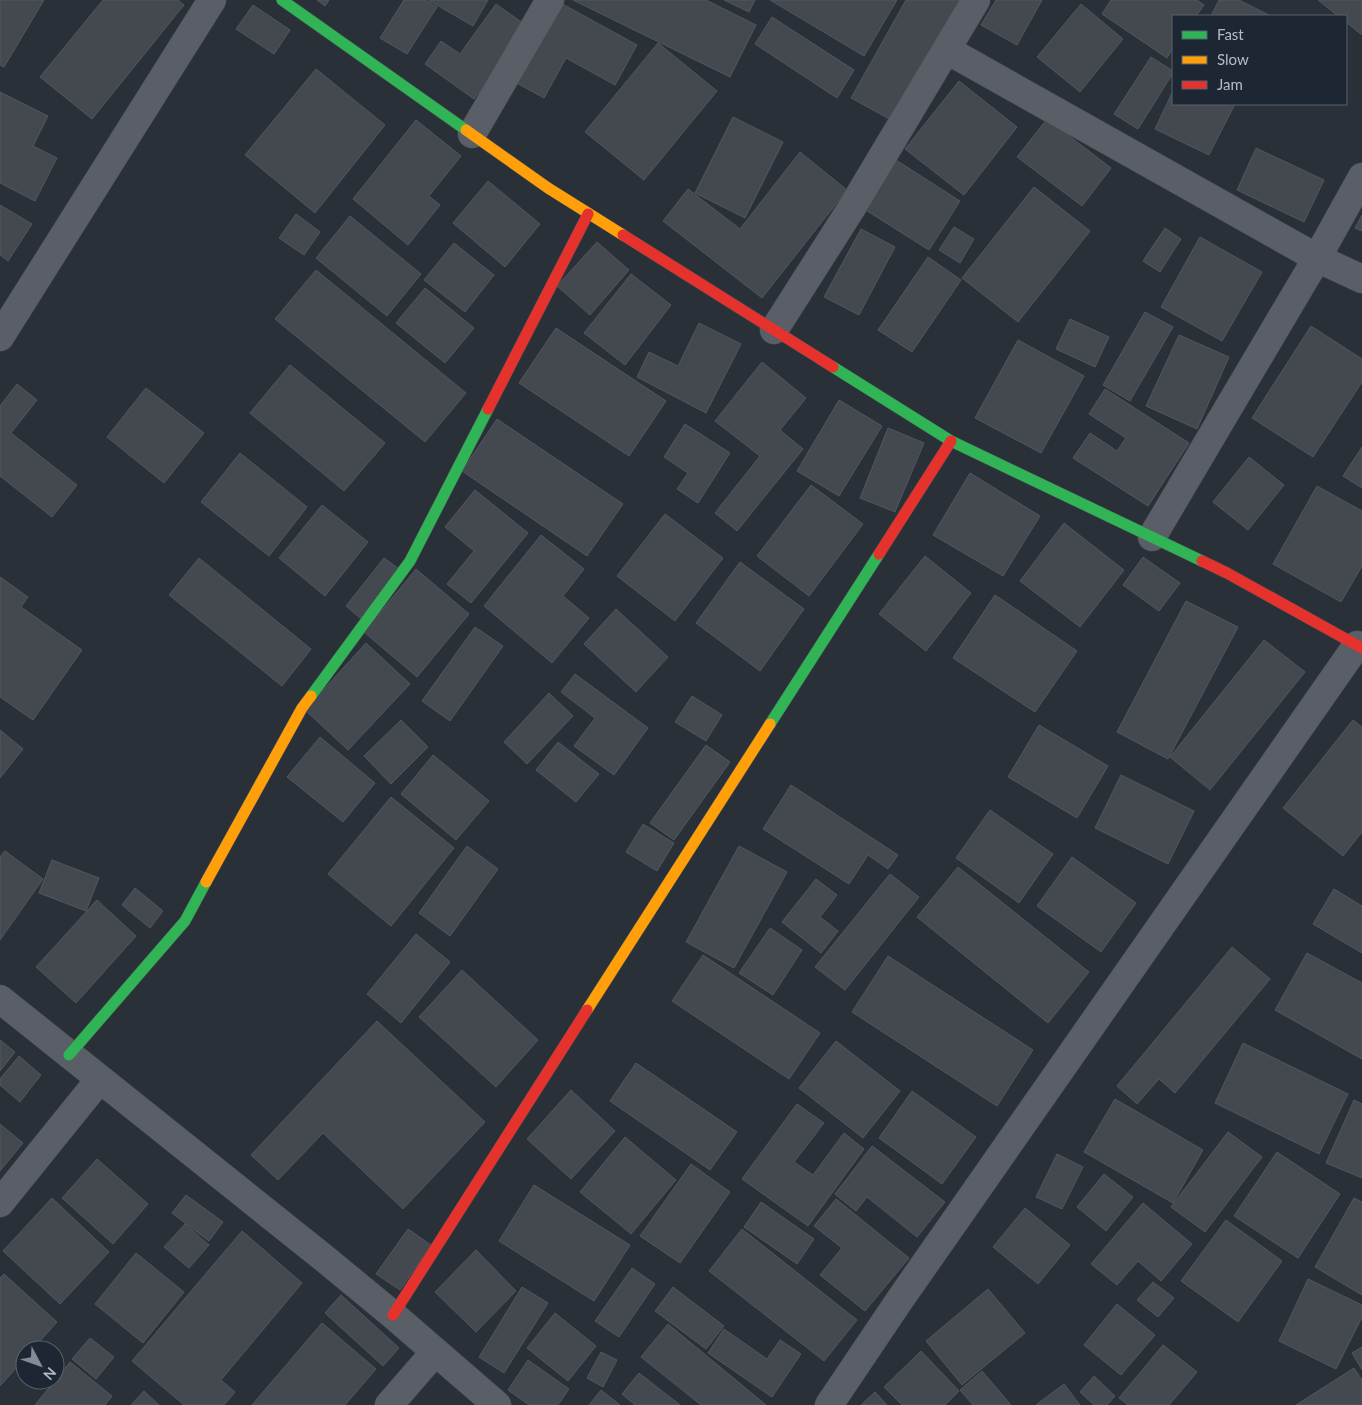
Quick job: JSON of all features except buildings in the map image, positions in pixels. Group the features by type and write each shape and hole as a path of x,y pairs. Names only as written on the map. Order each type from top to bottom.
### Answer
{"street":[{"path":"0,337 212,0"},
{"path":"282,0 548,188 951,441 1227,572 1360,646 905,1293 829,1405"},
{"path":"472,134 550,0"},
{"path":"774,330 851,209 976,0"},
{"path":"947,50 1317,258 1362,279"},
{"path":"1152,537 1317,258 1362,177"},
{"path":"69,1055 185,921 302,708 410,561 588,214"},
{"path":"393,1315 951,441"},
{"path":"0,1000 393,1315 497,1405"},
{"path":"0,1203 100,1079"},
{"path":"389,1405 435,1352"}],"traffic: fast":[{"path":"282,0 466,130"},
{"path":"833,367 951,441 1202,561"},
{"path":"311,696 410,561 488,409"},
{"path":"770,724 879,554"},
{"path":"69,1055 185,921 206,882"}],"traffic: slow":[{"path":"466,130 548,188 623,235"},
{"path":"206,882 302,708 311,696"},
{"path":"587,1010 770,724"}],"traffic: jam":[{"path":"488,409 588,214"},
{"path":"623,235 833,367"},
{"path":"879,554 951,441"},
{"path":"1202,561 1362,648"},
{"path":"393,1315 587,1010"}]}
